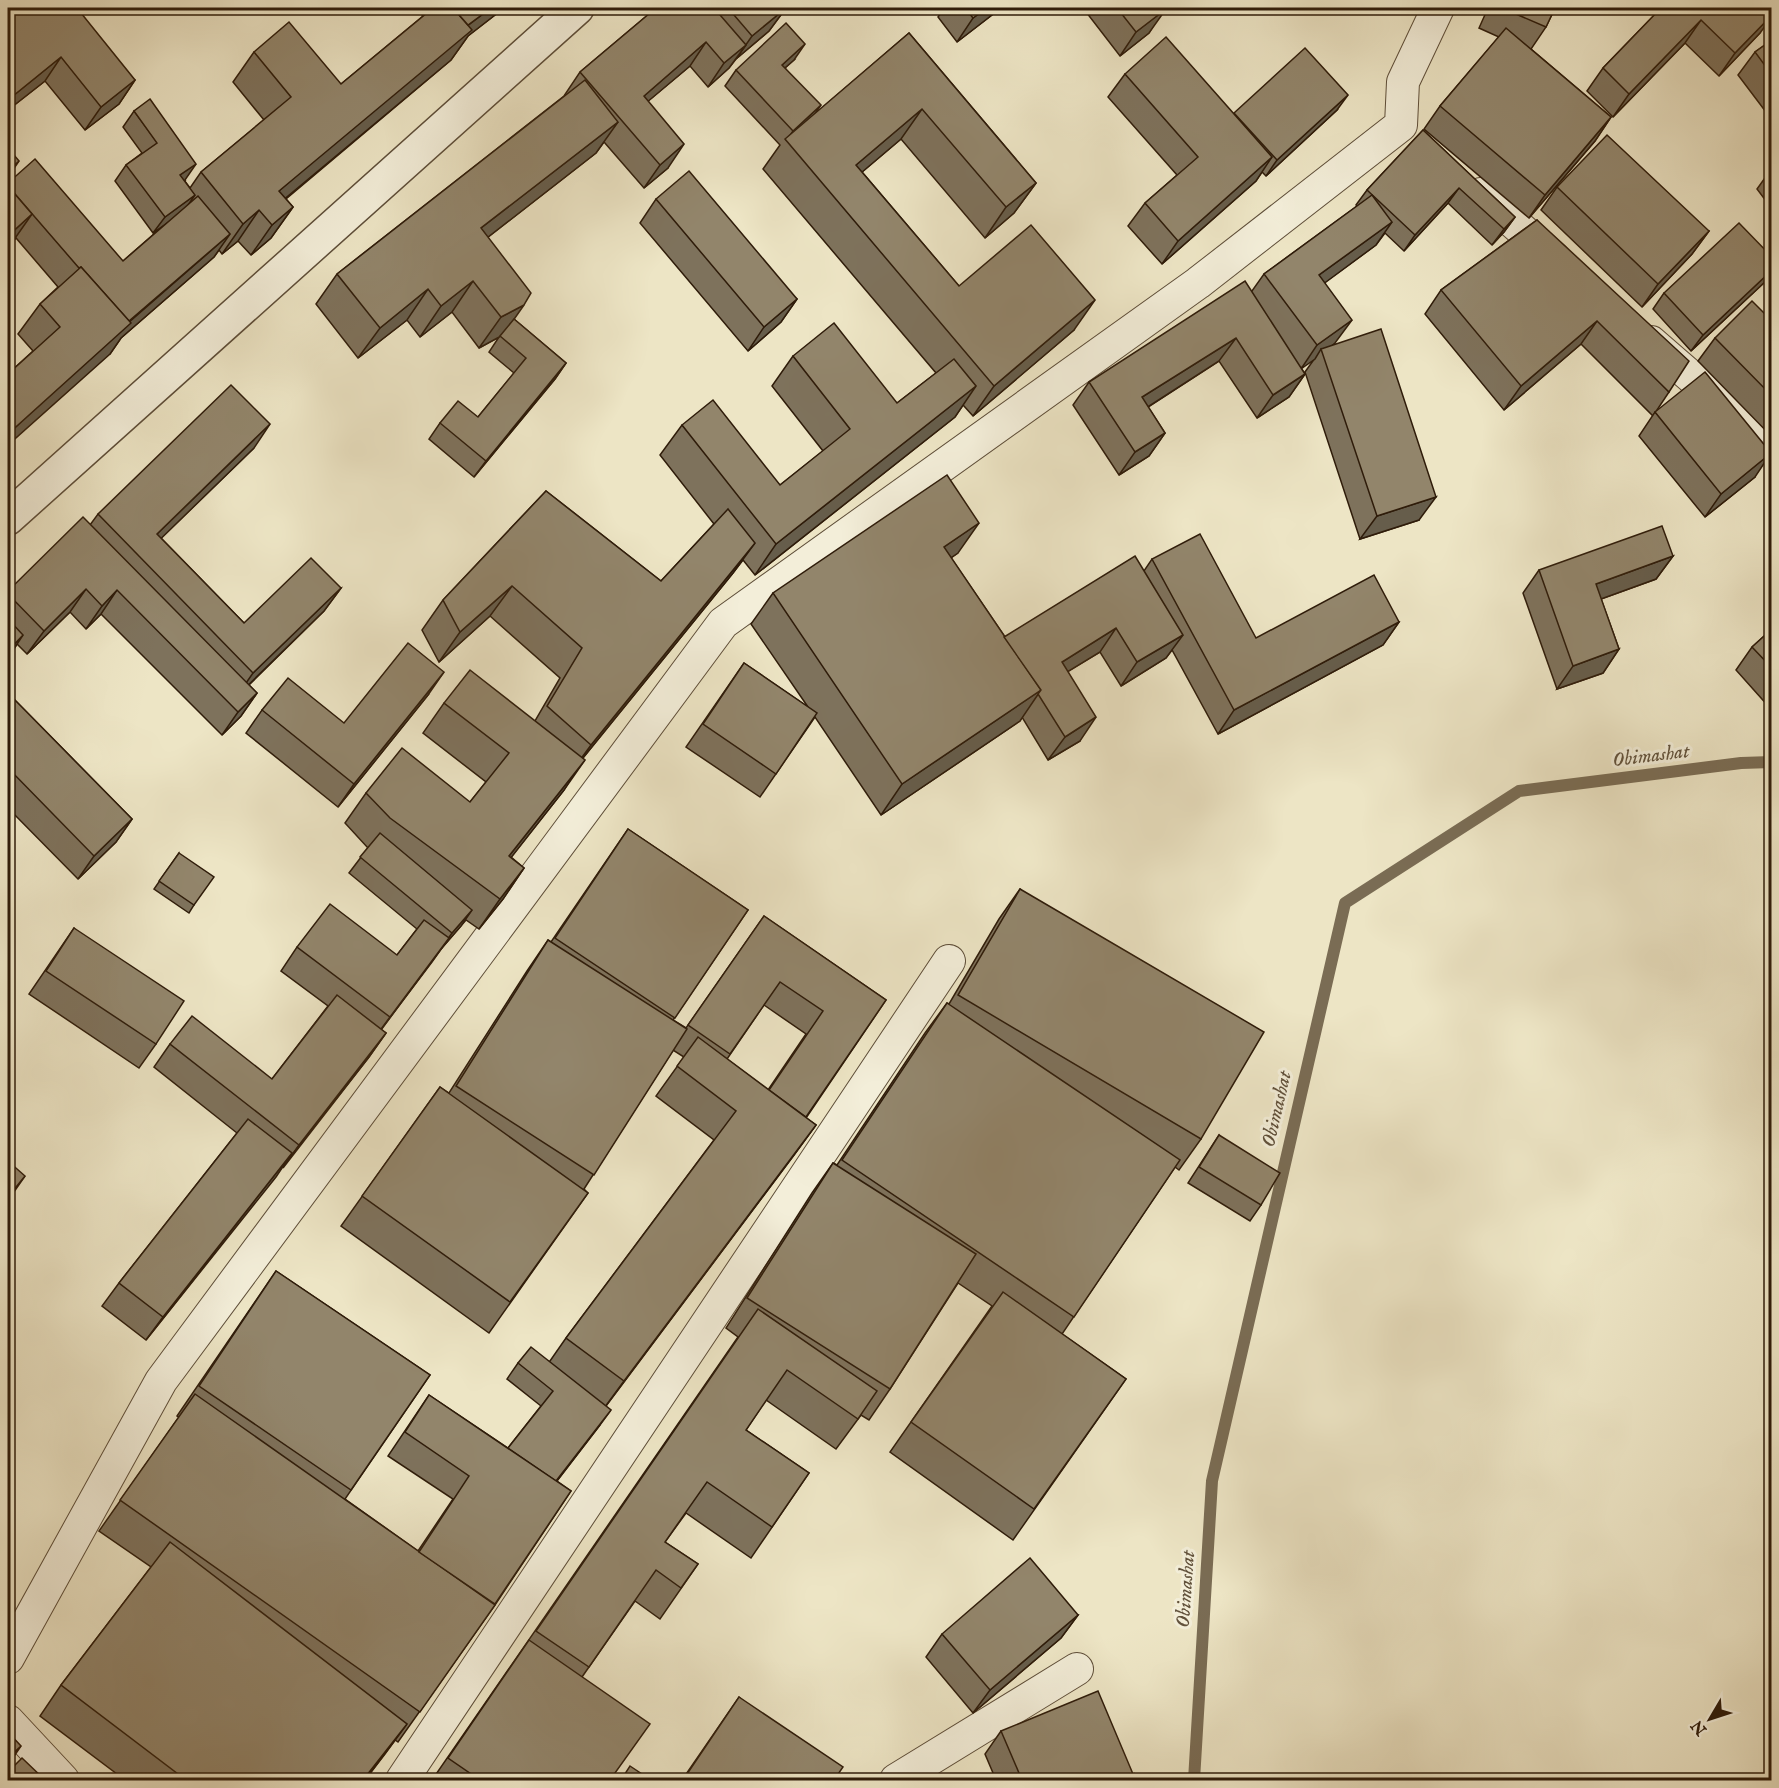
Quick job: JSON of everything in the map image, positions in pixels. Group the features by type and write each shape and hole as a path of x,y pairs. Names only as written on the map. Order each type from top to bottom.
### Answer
{"street":[{"path":"8,518 577,8"},
{"path":"8,1658 161,1381 723,623 1410,133 1403,82 1438,8"},
{"path":"1455,172 1573,274"},
{"path":"1627,322 1772,447"},
{"path":"402,1780 949,961"},
{"path":"896,1780 1077,1669"},
{"path":"8,1721 63,1780"}],"building":[{"path":"15,8 77,8 135,80 101,107 61,57 8,100 8,14"},
{"path":"433,8 453,8 472,30 279,191 293,207 272,225 259,210 243,224 201,172 291,97 254,52 289,22 341,84"},
{"path":"453,8 491,8 468,25"},
{"path":"656,8 714,8 746,45 724,63 706,42 644,96 684,144 660,165 580,72"},
{"path":"728,8 786,8 752,36"},
{"path":"965,8 987,8 973,18"},
{"path":"1117,8 1164,8 1166,9 1136,32"},
{"path":"1502,8 1555,8 1546,27"},
{"path":"1661,8 1772,8 1772,15 1735,53 1701,20 1629,94 1603,68"},
{"path":"786,23 805,44 782,65 821,105 793,131 736,70"},
{"path":"1506,28 1611,117 1545,195 1440,106"},
{"path":"909,33 1036,183 1006,207 922,109 856,165 959,286 1031,225 1095,300 994,386 785,139"},
{"path":"1166,37 1272,157 1178,241 1145,203 1198,157 1125,74"},
{"path":"1772,40 1772,75 1755,52"},
{"path":"1305,48 1348,95 1277,160 1234,113"},
{"path":"585,80 618,122 481,228 531,293 524,305 501,317 473,281 441,306 428,289 380,328 337,274"},
{"path":"150,99 196,164 180,175 195,195 165,217 126,165 157,143 134,111"},
{"path":"1423,130 1515,217 1504,229 1459,188 1415,235 1367,190"},
{"path":"1607,135 1709,231 1658,284 1557,187"},
{"path":"8,148 19,161 8,171"},
{"path":"35,159 123,261 198,196 230,234 129,321 81,267 79,268 8,186 8,183"},
{"path":"689,171 797,299 764,327 656,199"},
{"path":"8,186 32,214 8,236"},
{"path":"1372,195 1392,222 1319,275 1352,320 1317,345 1264,274"},
{"path":"1537,220 1689,361 1669,392 1597,321 1521,386 1441,290"},
{"path":"1739,223 1772,257 1772,270 1703,335 1664,293"},
{"path":"81,267 131,323 8,434 8,371 9,373 60,327 40,304"},
{"path":"1245,281 1305,374 1273,395 1236,338 1142,397 1165,433 1135,452 1089,382"},
{"path":"1752,301 1772,321 1772,396 1715,338"},
{"path":"514,319 566,363 486,461 440,423 458,401 478,417 526,358 500,336"},
{"path":"834,323 897,403 954,359 976,386 776,544 682,425 713,400 780,485 850,429 793,356"},
{"path":"1381,329 1436,497 1377,516 1321,349"},
{"path":"1705,372 1771,453 1721,494 1655,412"},
{"path":"231,385 270,424 157,534 244,623 311,558 341,588 253,673 98,514"},
{"path":"947,475 979,523 944,547 1041,690 902,784 773,593"},
{"path":"546,491 661,581 728,509 755,543 591,745 547,706 582,648 512,586 460,632 443,600"},
{"path":"83,517 257,693 238,712 117,590 102,606 86,589 44,631 8,594 8,591"},
{"path":"1662,526 1673,556 1596,584 1619,649 1573,666 1539,570"},
{"path":"1200,534 1256,638 1374,575 1399,622 1234,710 1152,559"},
{"path":"1135,556 1183,635 1137,662 1116,628 1062,662 1096,717 1065,737 1038,694 1041,690 1004,637"},
{"path":"8,619 23,635 8,651"},
{"path":"1772,629 1772,668 1752,647"},
{"path":"408,643 444,672 354,784 262,710 288,678 344,723"},
{"path":"744,663 817,713 776,774 703,724"},
{"path":"470,670 585,760 509,856 524,868 500,899 390,818 366,793 402,748 470,802 509,753 444,703"},
{"path":"8,693 132,819 94,856 8,768"},
{"path":"628,829 748,910 675,1018 555,938"},
{"path":"380,833 472,910 452,933 360,857"},
{"path":"179,853 214,877 194,905 159,881"},
{"path":"1020,889 1264,1032 1201,1139 958,995"},
{"path":"330,904 397,955 424,920 449,938 390,1017 297,947"},
{"path":"764,916 886,1000 806,1117 769,1090 823,1011 780,982 730,1054 688,1025"},
{"path":"74,928 184,1001 156,1044 46,971"},
{"path":"548,940 687,1029 594,1175 456,1086"},
{"path":"337,995 386,1033 299,1145 170,1044 192,1016 272,1079"},
{"path":"947,1003 1180,1160 1074,1317 842,1160"},
{"path":"698,1037 816,1125 624,1381 566,1338 736,1111 677,1066"},
{"path":"440,1087 588,1193 510,1302 362,1196"},
{"path":"248,1119 292,1153 163,1317 119,1283"},
{"path":"1219,1135 1280,1173 1261,1205 1199,1167"},
{"path":"8,1161 25,1176 8,1197"},
{"path":"833,1163 976,1254 890,1389 747,1298"},
{"path":"276,1271 430,1375 351,1490 199,1386"},
{"path":"1003,1292 1126,1379 1034,1509 911,1422"},
{"path":"758,1309 877,1391 858,1419 787,1370 746,1430 809,1473 772,1527 707,1482 665,1542 698,1564 681,1588 656,1570 589,1667 536,1631"},
{"path":"531,1347 611,1410 556,1481 508,1448 553,1391 518,1363"},
{"path":"195,1394 495,1605 420,1712 120,1500"},
{"path":"429,1395 571,1491 495,1604 419,1552 469,1476 405,1432"},
{"path":"170,1542 407,1724 363,1780 186,1780 61,1685"},
{"path":"1030,1558 1078,1615 990,1690 942,1634"},
{"path":"529,1640 650,1724 610,1780 480,1780 448,1758"},
{"path":"1098,1691 1133,1774 1118,1780 1022,1780 1001,1731"},
{"path":"739,1697 843,1767 834,1780 683,1780"},
{"path":"8,1732 21,1746 8,1758"},
{"path":"22,1758 45,1780 8,1780 8,1772"},
{"path":"630,1766 651,1780 621,1780"}],"waterway":[{"name":"Obimashat","path":"1194,1780 1212,1481 1345,903 1519,791 1741,763 1772,762"}]}
